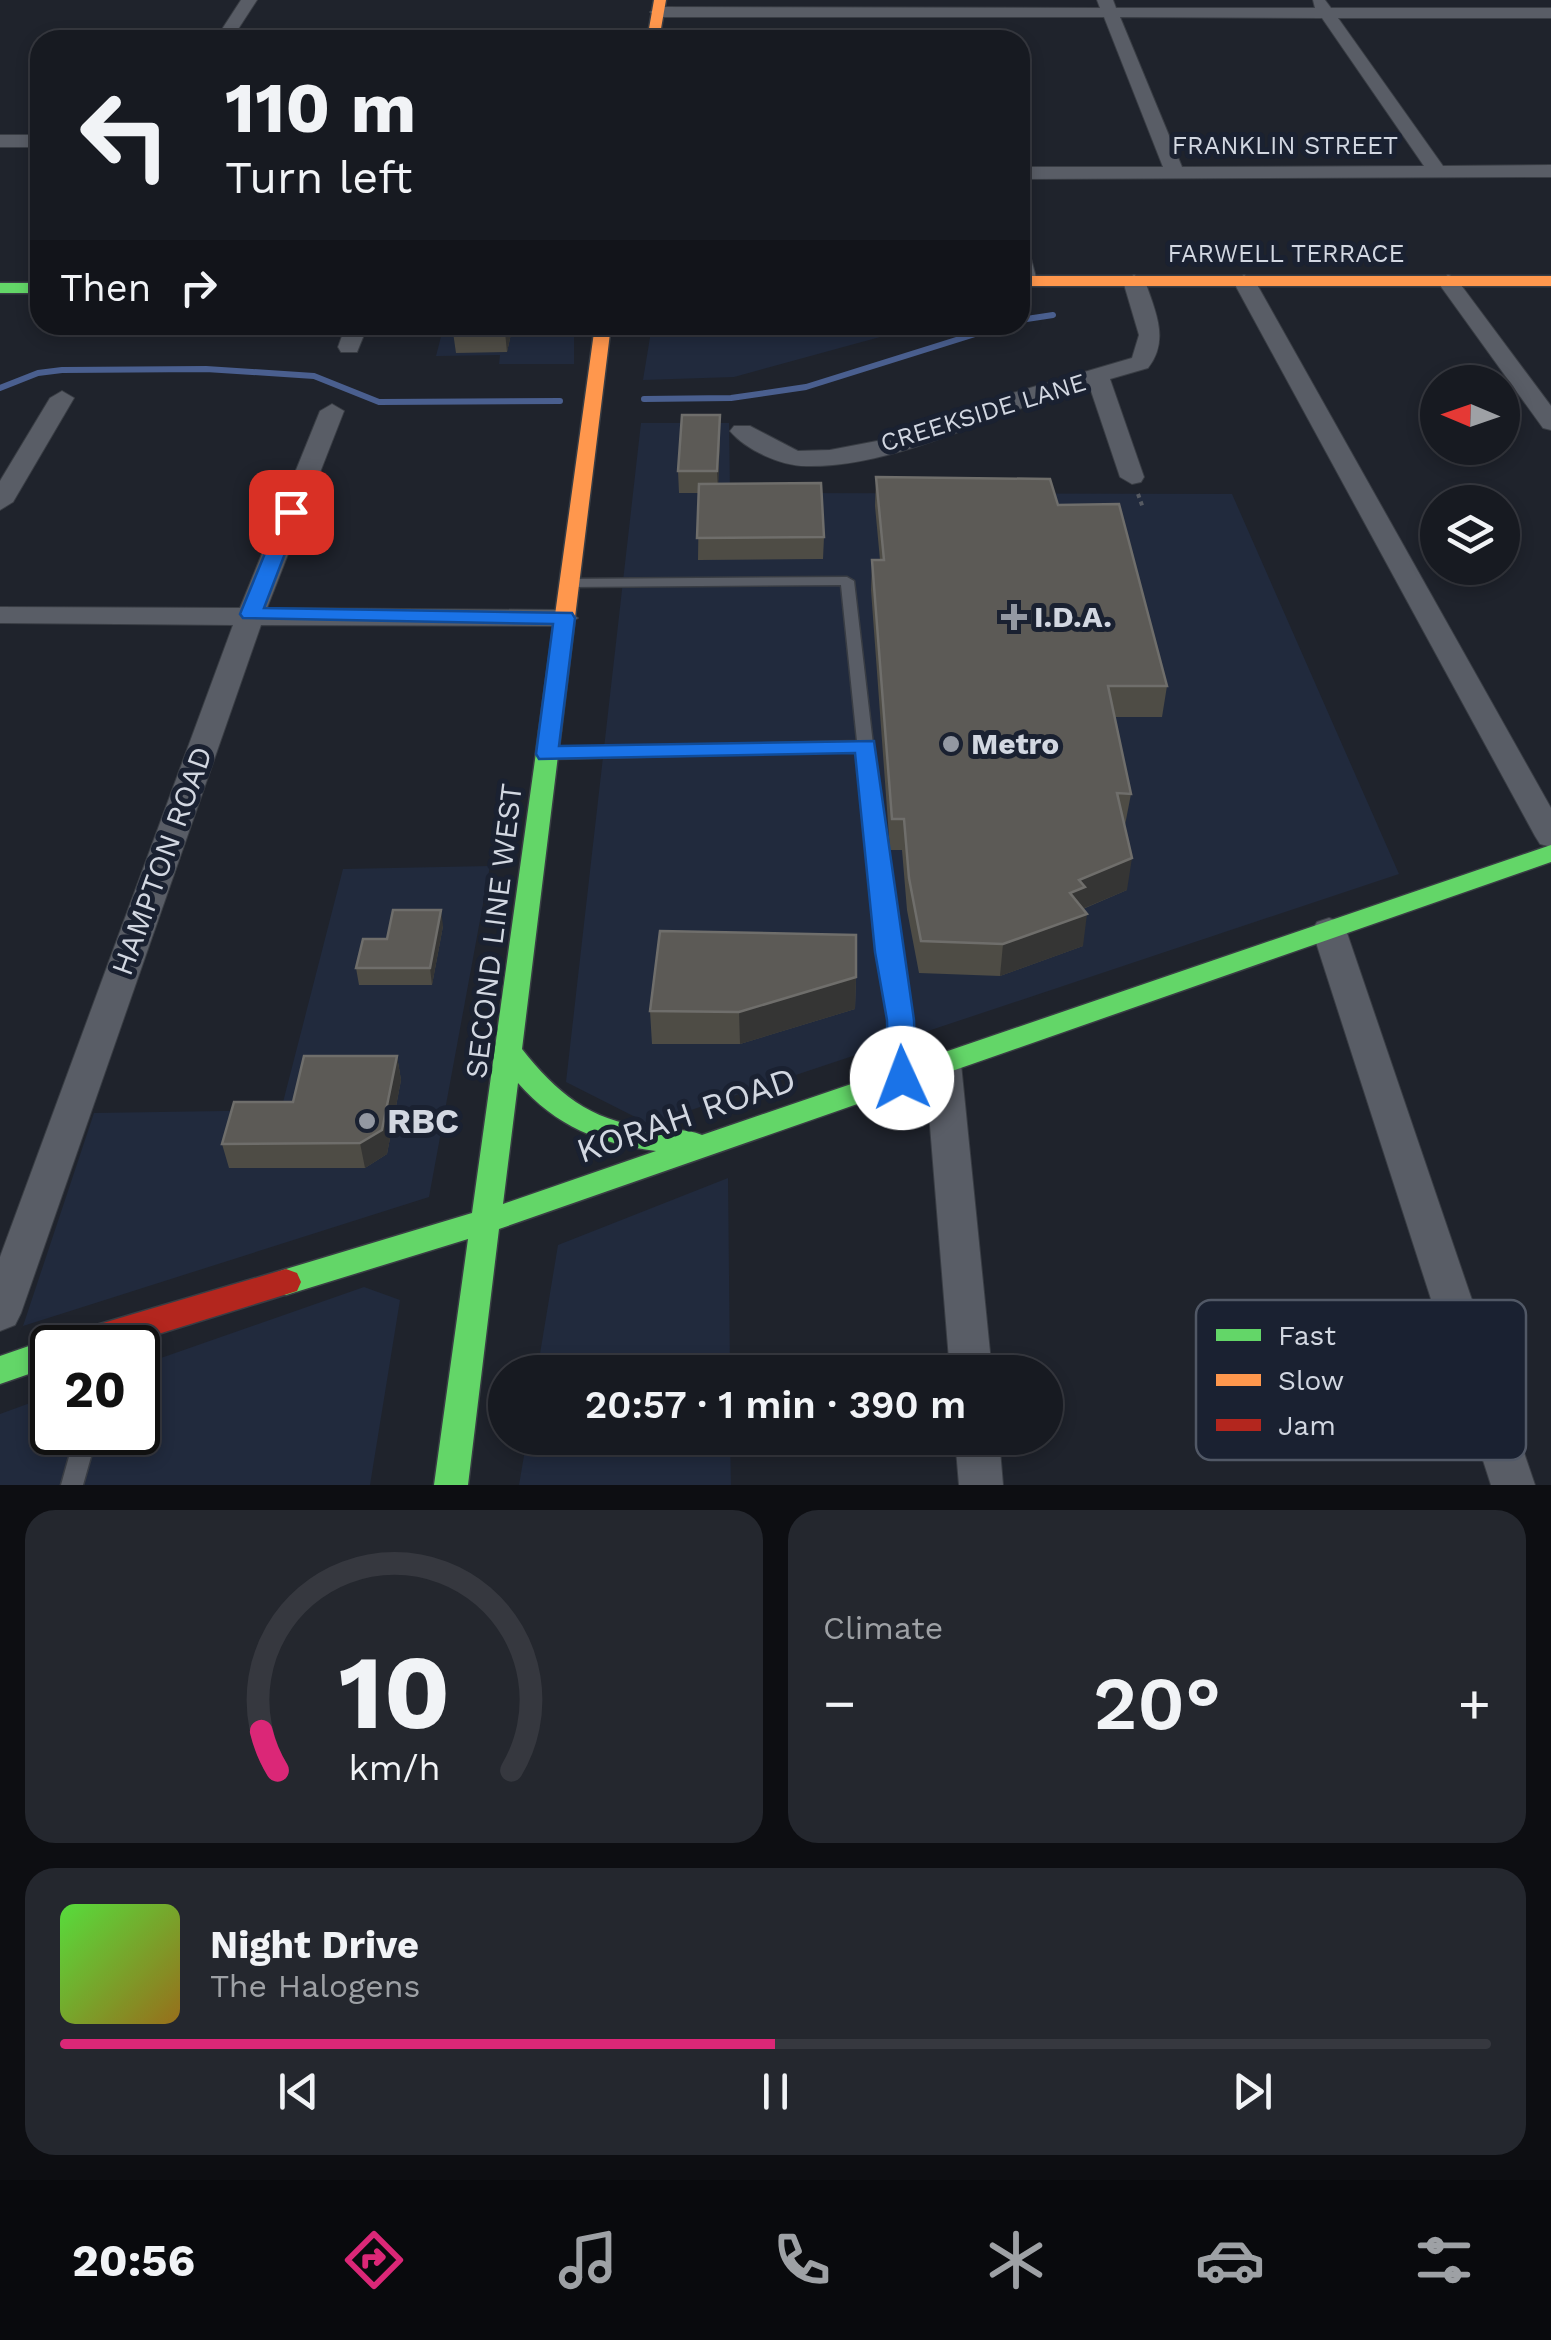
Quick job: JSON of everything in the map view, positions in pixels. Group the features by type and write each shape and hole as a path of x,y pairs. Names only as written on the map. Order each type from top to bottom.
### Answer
{"street":[{"path":"230,30 249,0"},
{"path":"659,6 889,13 1108,6 1538,8 1551,28"},
{"path":"1108,6 1174,170"},
{"path":"1322,6 1436,170"},
{"path":"0,141 30,141"},
{"name":"FRANKLIN STREET","path":"1030,173 1551,171"},
{"name":"CREEKSIDE LANE","path":"742,431 780,453 802,459 831,456 928,432 1023,398 1098,377 1147,357 1147,322 1134,280"},
{"name":"FARWELL TERRACE","path":"1030,281 1551,282"},
{"path":"1448,281 1551,423"},
{"path":"1244,282 1551,836"},
{"path":"0,288 30,288"},
{"name":"SECOND LINE WEST","path":"451,1485 601,335"},
{"path":"1098,377 1132,477"},
{"path":"0,502 62,398"},
{"name":"HAMPTON ROAD","path":"0,1313 251,614 332,410"},
{"path":"0,615 564,618"},
{"name":"KORAH ROAD","path":"157,1325 487,1221 1551,854"},
{"path":"1329,930 1452,1300"},
{"path":"509,1052 548,1102 586,1124 637,1140 713,1143"},
{"path":"943,1064 969,1355"},
{"path":"0,1370 30,1360"},
{"path":"978,1455 981,1485"},
{"path":"1506,1460 1514,1485"}],"lane":[{"path":"569,584 848,581 888,952 900,1020 902,1078"},
{"path":"547,754 866,746"},
{"path":"72,1485 80,1455"}],"shaded area":[{"path":"441,335 574,335 574,364 499,364 500,355 436,356"},
{"path":"650,335 887,335 734,377 643,380"},
{"path":"641,423 729,423 730,493 1232,494 1399,874 649,1124 566,1082"},
{"path":"490,866 429,1197 23,1326 94,1113 281,1110 343,869"},
{"path":"728,1178 730,1355 540,1355 558,1245"},
{"path":"364,1287 400,1300 370,1485 0,1485 0,1414 30,1403 30,1455 160,1455 160,1358"},
{"path":"524,1455 730,1455 731,1485 519,1485"}],"building":[{"path":"682,415 720,415 717,471 678,471"},
{"path":"876,477 1050,479 1058,505 1119,504 1167,686 1108,686 1131,794 1117,793 1132,858 1079,880 1085,887 1070,893 1087,914 1003,944 921,941 909,878 904,819 892,819 872,560 884,560"},
{"path":"821,483 824,537 697,538 699,484"},
{"path":"393,910 441,910 430,968 356,968 363,939 387,939"},
{"path":"660,931 856,935 856,977 739,1012 650,1011"},
{"path":"304,1056 397,1056 382,1130 360,1143 222,1144 234,1102 293,1102"}],"waterway":[{"path":"1030,318 1053,315"},
{"path":"644,399 731,398 806,387 972,335"},
{"path":"0,388 38,373 62,370 206,369 314,376 379,402 560,401"}],"traffic: fast":[{"path":"0,288 30,288"},
{"path":"451,1485 550,731"},
{"path":"286,1282 487,1221 1551,853"},
{"path":"509,1052 548,1097 586,1124 631,1137 691,1142"},
{"path":"0,1370 30,1360"}],"traffic: slow":[{"path":"655,30 660,0"},
{"path":"1030,281 1551,281"},
{"path":"550,731 602,335"}],"traffic: jam":[{"path":"143,1325 286,1282"}],"place":[{"name":"I.D.A.","path":"1014,617"},
{"name":"Metro","path":"951,744"},
{"name":"RBC","path":"367,1121"}],"route":[{"path":"291,512 251,614 564,618 547,754 866,746 888,952 900,1020 902,1078"}]}
